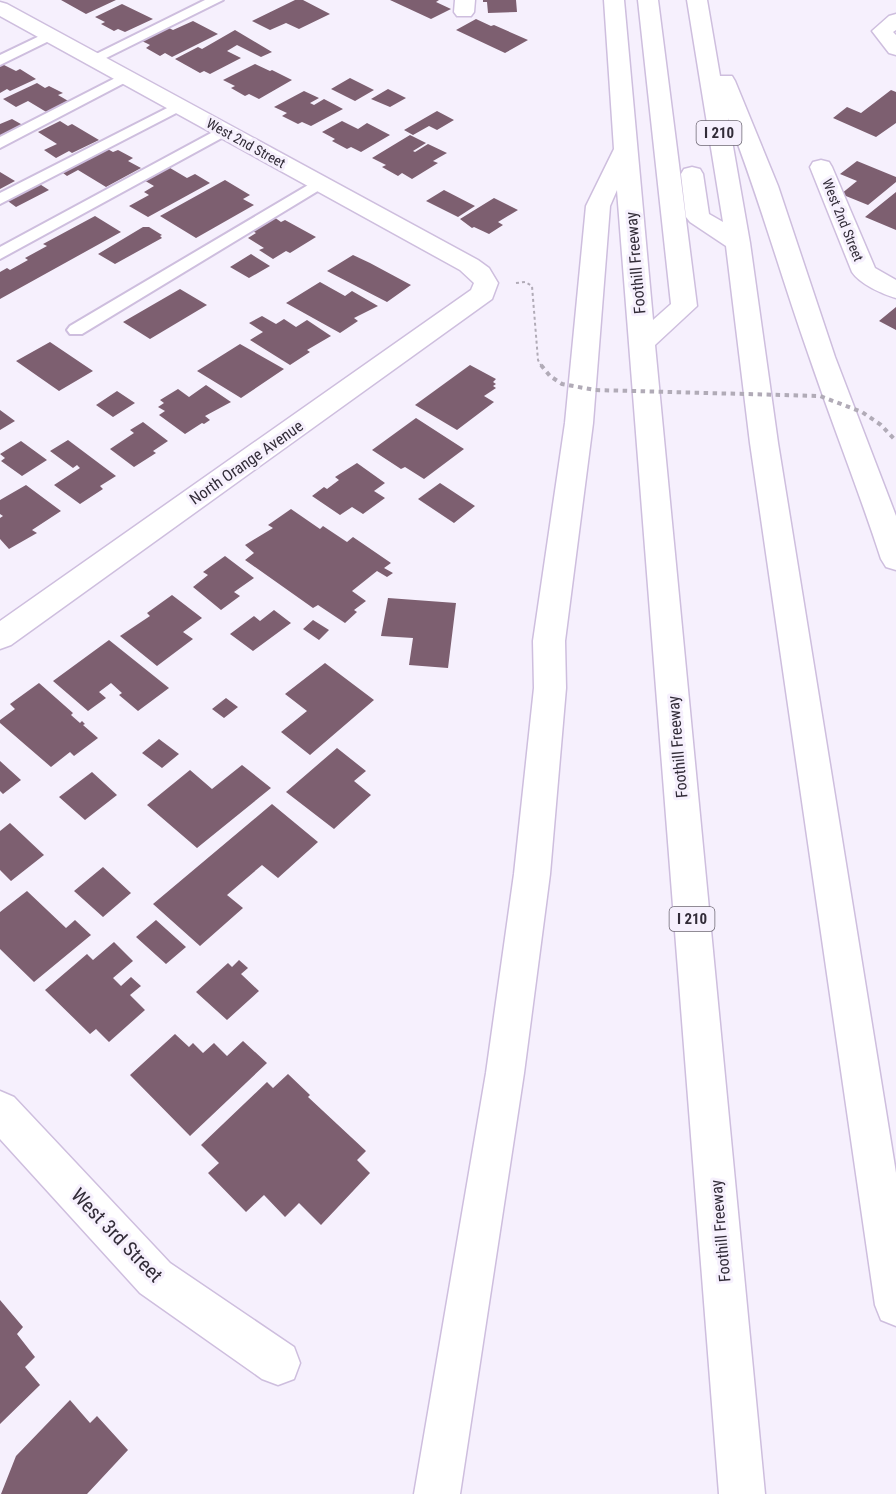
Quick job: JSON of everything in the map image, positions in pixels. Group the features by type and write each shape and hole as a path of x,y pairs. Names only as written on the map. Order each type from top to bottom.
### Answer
{"main road":[{"name":"Foothill Freeway","path":"614,0 742,1494"},
{"path":"642,343 684,306 648,0"},
{"path":"667,0 683,119"},
{"name":"West 2nd Street","path":"0,8 469,265 480,273 486,283"},
{"path":"699,11 766,186 822,357 872,487 896,559"},
{"name":"I 210","path":"699,11 738,243 764,442 896,1305"},
{"path":"896,20 882,31 896,49"},
{"path":"437,1494 505,1073 532,874 550,688 549,641 579,423 598,206 625,149"},
{"path":"688,152 698,217 738,243"},
{"name":"West 2nd Street","path":"821,167 864,272 896,290"},
{"name":"North Orange Avenue","path":"0,637 483,294 486,283"},
{"name":"West 3rd Street","path":"0,1110 155,1278 278,1363"}],"lane":[{"path":"93,59 216,0"},
{"path":"0,61 50,35"},
{"path":"0,143 125,77"},
{"path":"0,199 179,106"},
{"path":"0,254 224,131"},
{"path":"76,330 320,183"}],"path":[{"path":"486,283 525,282 532,286 538,360 543,369 553,378 568,386 595,390 820,396 861,412 877,422 896,441"}],"building":[{"path":"61,0 116,0 86,14"},
{"path":"295,0 303,0 330,14 299,29 286,23 270,30 252,21"},
{"path":"390,0 439,0 436,2 451,9 431,19"},
{"path":"483,0 516,0 517,12 488,13 487,2"},
{"path":"122,4 153,19 125,32 118,29 114,31 101,24 105,22 95,17"},
{"path":"476,19 528,40 505,53 456,30"},
{"path":"193,21 218,34 172,57 165,53 160,56 146,48 150,45 138,39 165,26 173,30"},
{"path":"235,30 272,52 261,57 237,45 227,51 241,58 210,74 204,71 200,73 175,59 198,47 202,49"},
{"path":"0,63 16,71 20,69 36,79 0,93"},
{"path":"255,64 292,80 259,99 249,94 245,96 231,88 235,86 223,80"},
{"path":"350,78 374,90 355,101 331,89"},
{"path":"37,83 63,93 58,95 70,102 48,113 28,101 16,107 3,99"},
{"path":"388,89 406,98 390,107 371,99"},
{"path":"891,90 896,92 896,123 876,137 833,118 847,107 861,113"},
{"path":"304,91 319,98 310,103 314,105 324,99 343,109 311,126 302,122 298,124 282,116 287,113 274,107"},
{"path":"437,111 454,120 437,130 429,126 413,135 404,130"},
{"path":"12,119 28,128 0,142 0,124"},
{"path":"60,121 68,126 72,124 99,140 56,158 44,150 57,144 38,132"},
{"path":"342,121 358,129 367,123 390,135 361,152 351,147 347,149 332,141 335,139 322,132"},
{"path":"410,135 426,143 413,151 415,152 428,144 447,153 433,161 438,163 412,179 402,173 398,176 382,167 386,165 372,158"},
{"path":"104,147 113,152 118,150 133,158 128,161 141,168 106,187 78,170 67,176 59,170"},
{"path":"857,161 896,177 896,182 868,205 841,194 857,181 840,174"},
{"path":"165,165 187,178 195,174 210,183 148,217 129,206 149,195 144,192 154,186 142,179"},
{"path":"0,172 15,181 0,189"},
{"path":"225,180 250,195 243,199 254,205 196,238 160,216"},
{"path":"38,183 49,190 16,207 5,199"},
{"path":"444,190 475,206 458,217 426,201"},
{"path":"896,192 896,230 865,217"},
{"path":"494,198 518,210 498,222 503,225 489,234 472,228 460,219"},
{"path":"95,216 121,232 0,299 0,272 7,268 10,270 28,260 25,258 47,246 43,244"},
{"path":"274,217 281,222 285,220 316,237 290,253 286,251 273,259 259,250 264,248 248,238 256,233 251,230"},
{"path":"143,227 149,227 162,235 160,236 162,238 115,264 98,254"},
{"path":"251,254 270,266 249,278 230,267"},
{"path":"353,255 411,285 387,302 327,271"},
{"path":"320,282 345,296 352,291 378,306 354,318 358,321 340,333 286,303"},
{"path":"180,289 207,305 150,339 123,322"},
{"path":"896,307 896,330 879,321"},
{"path":"262,316 276,324 284,319 296,327 307,320 331,336 307,350 310,352 290,365 250,340 263,332 249,323"},
{"path":"50,342 93,371 59,391 16,361"},
{"path":"240,344 284,369 241,398 197,371"},
{"path":"470,365 496,379 493,382 496,384 493,386 496,388 484,396 494,402 457,430 415,405"},
{"path":"206,385 231,402 205,416 210,420 204,424 202,423 185,434 159,415 165,411 158,407 164,403 160,400 178,389 189,397"},
{"path":"117,391 135,403 113,417 96,405"},
{"path":"0,410 15,421 0,430"},
{"path":"416,418 464,449 424,479 405,467 401,469 372,450"},
{"path":"143,422 168,441 153,451 156,453 134,467 110,449 134,433 130,430"},
{"path":"68,440 116,476 100,486 103,489 80,504 54,485 80,468 77,465 73,468 50,451"},
{"path":"21,441 47,460 22,476 1,461 5,458 0,454"},
{"path":"357,463 385,483 374,491 385,498 363,514 352,507 340,515 312,496 324,487 327,489 339,480 335,477"},
{"path":"440,483 475,506 454,523 418,499"},
{"path":"26,485 61,511 32,530 37,533 9,549 0,539 0,518 3,516 0,514 0,500"},
{"path":"291,509 320,529 323,526 347,542 353,537 391,563 384,568 393,573 387,577 377,571 352,591 366,601 354,610 357,612 345,623 318,605 313,608 245,560 254,553 245,545 273,528 268,525"},
{"path":"225,556 254,578 234,592 240,596 221,610 193,587 208,575 203,572"},
{"path":"172,595 202,618 183,632 193,639 157,666 120,636 150,616 147,613"},
{"path":"388,598 456,603 448,668 409,665 413,638 381,636"},
{"path":"274,610 291,623 253,651 230,634 254,616 260,621"},
{"path":"313,620 329,630 319,640 303,629"},
{"path":"109,640 169,688 138,711 119,695 122,693 111,683 99,692 106,698 88,711 53,681"},
{"path":"325,663 374,700 310,755 281,732 307,711 285,694"},
{"path":"39,683 98,738 74,756 70,752 51,767 0,723 0,720 15,709 10,704"},
{"path":"226,698 238,707 224,718 212,709"},
{"path":"159,739 179,754 162,768 142,753"},
{"path":"337,748 366,771 354,781 371,795 334,829 286,792"},
{"path":"0,761 21,780 3,794 0,791"},
{"path":"242,765 271,788 197,848 147,805 190,770 212,789"},
{"path":"92,772 117,795 85,820 59,797"},
{"path":"272,804 318,842 278,878 262,865 227,895 243,908 200,946 153,904"},
{"path":"10,823 44,855 11,881 0,870 0,831"},
{"path":"103,867 131,893 103,917 74,891"},
{"path":"27,891 66,928 75,920 91,935 34,982 0,949 0,912"},
{"path":"156,920 186,947 166,964 136,937"},
{"path":"114,942 133,961 113,978 121,986 131,977 141,986 130,995 145,1010 109,1042 96,1029 90,1034 45,990 87,954 93,960"},
{"path":"239,960 248,968 241,974 259,991 227,1020 196,992 228,963 232,967"},
{"path":"175,1034 189,1047 193,1043 203,1053 214,1043 227,1056 243,1041 267,1063 190,1136 130,1075"},
{"path":"288,1074 310,1095 308,1097 366,1151 357,1160 370,1173 321,1225 299,1203 285,1217 264,1195 246,1212 208,1173 219,1163 201,1145 267,1082 273,1088"},
{"path":"0,1300 23,1327 17,1334 35,1357 25,1367 40,1385 0,1424"},
{"path":"70,1400 90,1423 97,1416 128,1450 87,1494 1,1494 16,1456"}]}
